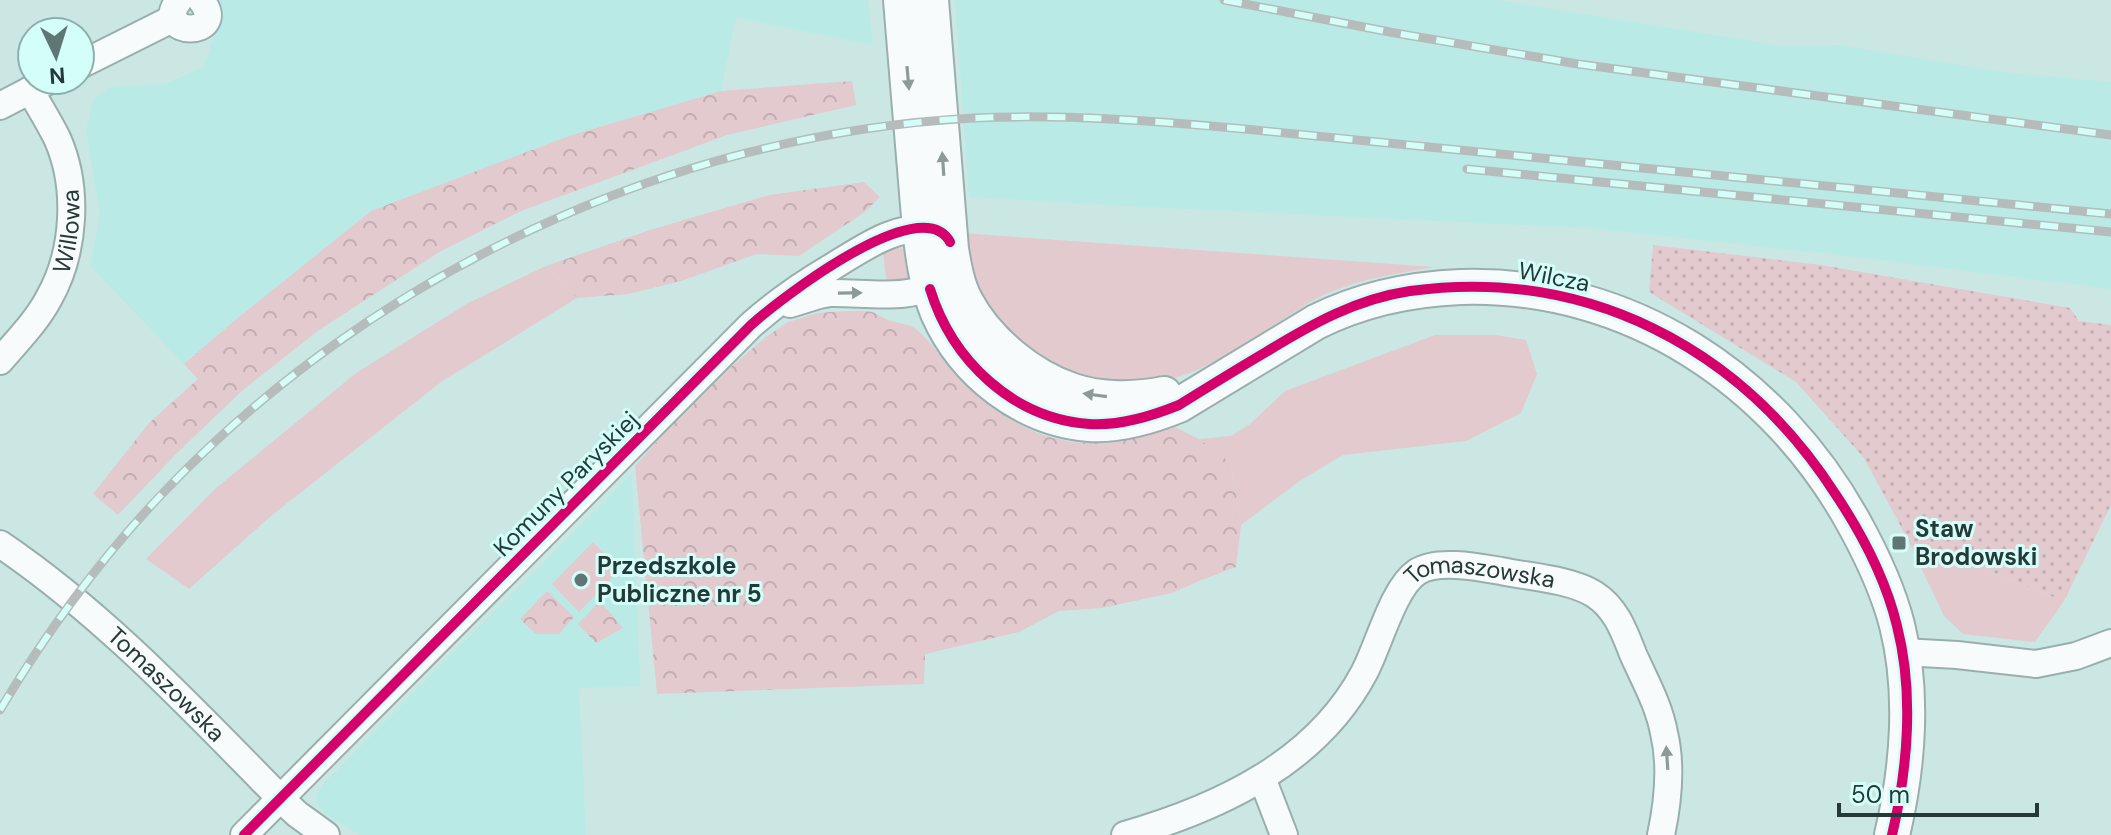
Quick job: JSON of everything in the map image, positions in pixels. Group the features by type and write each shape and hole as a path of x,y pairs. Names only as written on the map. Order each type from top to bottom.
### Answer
{"street":[{"path":"96,56 176,9 178,25 186,30 199,28 207,14 201,0"},
{"path":"901,0 945,279 930,289"},
{"path":"931,0 941,244"},
{"path":"0,106 19,96"},
{"name":"Willowa","path":"0,361 49,300 64,264 70,233 70,198 64,157 43,96"},
{"name":"Komuny Paryskiej","path":"244,835 751,325 790,293 870,243 900,231 941,244"},
{"name":"Wilcza","path":"1226,376 1187,389 1139,398 1088,394 1061,386 1018,360 981,324 962,293 941,244 923,257 937,309 963,355 991,383 1016,401 1071,422 1103,424 1148,416 1179,405 1324,318 1367,301 1407,292 1498,287 1547,292 1644,323 1701,355 1740,384 1811,457 1848,512 1894,615 1906,676 1907,727 1903,775 1892,835"},
{"name":"Komuny Paryskiej","path":"751,325 781,308 819,295 906,293 930,289"},
{"name":"Tomaszowska","path":"0,544 93,616 164,680 281,799 326,835"},
{"name":"Tomaszowska","path":"1125,835 1198,810 1262,778 1299,752 1336,715 1364,673 1396,597 1407,582 1418,571 1435,566 1458,566 1572,584 1606,603 1620,622 1665,734 1668,784 1661,835"},
{"path":"1903,652 2036,664 2076,656 2111,643"},
{"path":"1262,778 1284,835"}],"shaded area":[{"path":"218,0 868,0 873,45 736,18 721,91 569,136 371,211 184,364 90,266 100,214 86,132 93,100 109,87 164,84 204,67 220,15"},
{"path":"955,0 1497,0 1783,46 1839,45 2002,72 2111,82 2111,289 1831,254 1586,228 969,197"},
{"name":"Przedszkole Publiczne nr 5","path":"632,473 640,686 579,688 586,835 360,835 328,816 316,799 324,783"}],"green space":[{"path":"852,81 856,105 727,135 521,211 441,251 319,330 243,390 118,515 93,494 149,423 198,379 184,364 371,211 569,136 721,91"},
{"path":"864,182 880,197 866,211 799,256 757,254 681,281 629,294 577,298 546,266 650,230 769,195"},
{"path":"961,233 1435,267 1375,278 1332,292 1224,356 1187,374 1121,383 1100,380 1060,366 1041,356 1008,330 978,289"},
{"path":"1653,245 1821,265 2070,308 2079,321 2111,325 2111,505 2064,601 1907,538 1864,458 1796,382 1649,292"},
{"path":"900,248 910,253 912,279 887,286 883,252"},
{"path":"546,266 577,298 441,382 271,516 189,589 146,559 215,489 356,373 468,303"},
{"path":"863,311 914,328 985,402 1035,432 1072,442 1091,443 1175,427 1199,439 1231,463 1241,525 1236,567 1172,593 1102,608 1059,611 1019,632 925,654 924,684 657,694 635,466 699,394 788,322 817,313"},
{"path":"1435,335 1495,335 1526,340 1537,374 1521,413 1466,441 1343,455 1298,482 1241,525 1231,463 1199,439 1231,436 1250,424 1285,391"},
{"path":"1907,538 2064,601 2035,642 1963,634 1944,616"},
{"path":"593,542 620,570 579,612 552,584"},
{"path":"547,591 574,617 559,634 536,634 520,619"},
{"path":"600,601 623,628 596,643 578,624"}],"railway":[{"path":"1224,0 1578,64 2111,135"},
{"path":"0,710 75,598 139,519 245,415 335,344 431,282 533,229 639,186 748,152 860,130 974,118 1110,119 1245,129 2111,214"},
{"path":"1467,169 2111,232"}],"cycle path":[{"path":"244,835 751,325 819,274 882,238 911,229 934,229 950,242"},
{"path":"930,289 953,339 989,381 1035,410 1089,424 1135,419 1179,405 1318,323 1353,306 1410,291 1475,287 1537,292 1597,306 1653,328 1706,359 1754,397 1798,443 1836,495 1872,558 1897,626 1906,677 1905,757 1892,835"}],"place":[{"name":"Staw Brodowski","path":"1899,543"},
{"name":"Przedszkole Publiczne nr 5","path":"581,580"}]}
